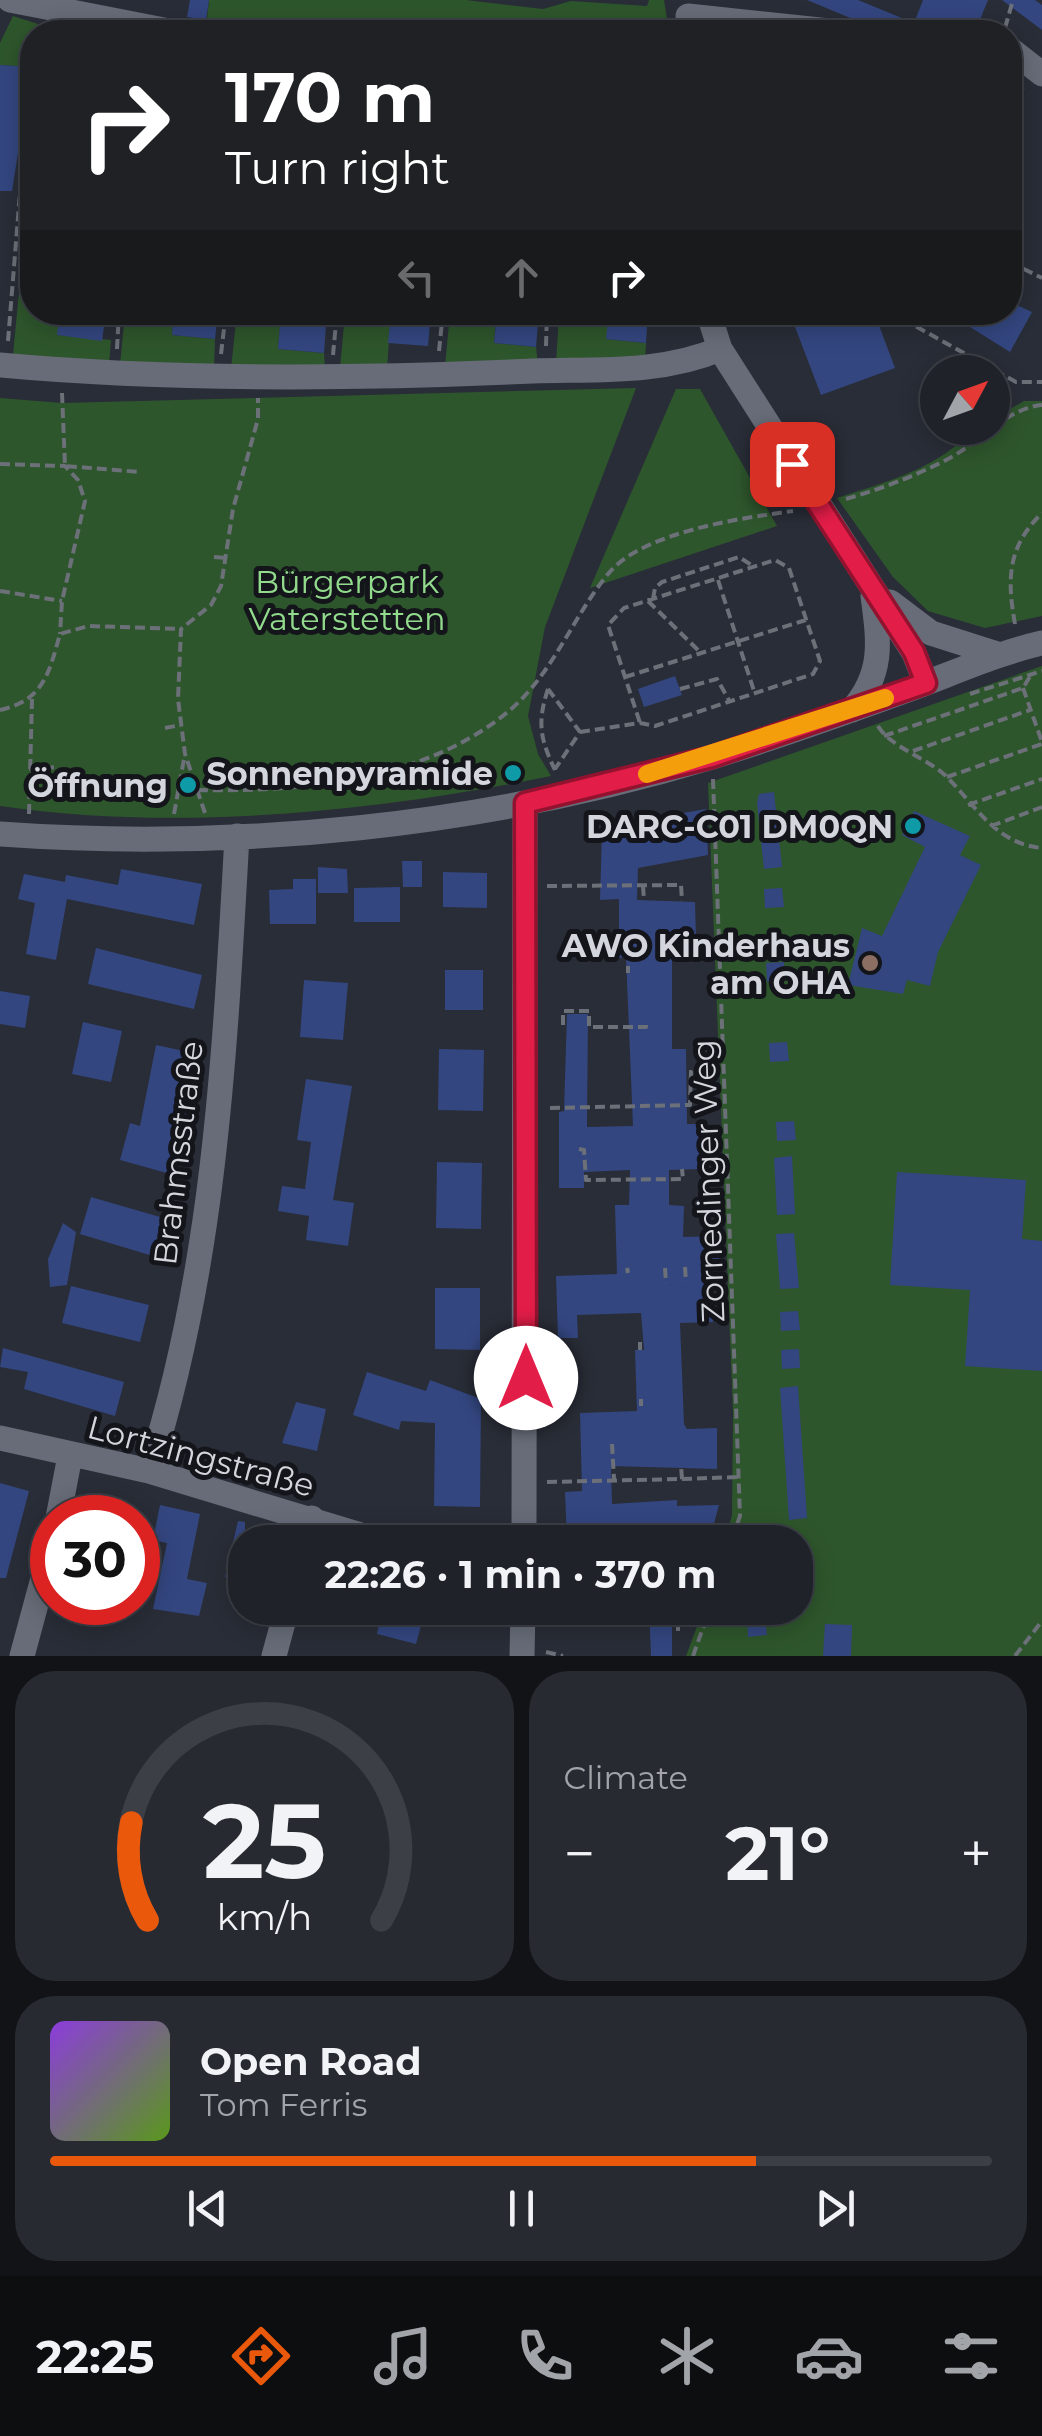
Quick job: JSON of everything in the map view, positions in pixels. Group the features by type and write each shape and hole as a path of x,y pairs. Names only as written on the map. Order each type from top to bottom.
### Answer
{"street":[{"path":"0,16 8,0 112,20"},
{"path":"688,16 726,20"},
{"path":"1022,58 1042,74"},
{"path":"712,325 720,349 914,652 926,683"},
{"path":"3,365 116,374 437,375 664,367 720,349"},
{"path":"871,586 931,633 1000,655"},
{"path":"860,707 880,663 871,586"},
{"path":"0,834 90,839 237,836 364,826 525,803 712,757 1042,643"},
{"path":"524,1525 525,803"},
{"name":"Brahmsstraße","path":"149,1471 194,1297 222,1093 237,836"},
{"name":"Lortzingstraße","path":"0,1438 149,1471 295,1525"},
{"path":"62,1495 70,1456"},
{"path":"22,1656 30,1625"},
{"path":"274,1656 282,1625"},
{"path":"526,1625 532,1654"}],"path":[{"path":"3,365 20,182"},
{"path":"116,374 118,325"},
{"path":"219,374 225,325"},
{"path":"331,375 336,325"},
{"path":"437,375 442,325"},
{"path":"544,371 546,325"},
{"path":"913,325 1016,382 1042,382"},
{"path":"60,634 88,626 182,629 212,605 227,558 233,509 258,419 259,374"},
{"path":"0,710 32,699 45,685 60,634 62,601 85,501 78,480 65,466 62,403"},
{"path":"198,790 358,779 447,748 507,712 526,694 609,572 638,552 676,534 820,506 904,480 952,457 1026,406 1042,405"},
{"path":"0,464 142,472"},
{"path":"1016,629 1008,580 1015,550 1042,514"},
{"path":"651,600 662,582 740,556 754,566"},
{"path":"214,557 227,558"},
{"path":"554,769 580,732 640,722 655,726 813,674 820,661 789,568 775,560 754,566 624,608 608,624 640,722"},
{"path":"717,578 755,694"},
{"path":"0,590 62,601"},
{"path":"651,600 702,654"},
{"path":"623,678 806,620"},
{"path":"182,629 178,697 184,754 206,818"},
{"path":"884,736 1024,688 1032,674"},
{"path":"680,689 717,680 723,682 730,702"},
{"path":"947,777 1042,743 1024,688"},
{"path":"560,794 554,769 541,744 538,718 548,689 580,732"},
{"path":"170,698 178,697"},
{"path":"29,818 32,699"},
{"path":"860,707 884,736 913,751 947,777 968,805 992,826 1024,846 1042,848"},
{"path":"913,751 1030,710"},
{"path":"165,728 181,725"},
{"path":"173,820 184,754"},
{"name":"Zornedinger Weg","path":"712,757 739,1477 737,1525"},
{"path":"29,768 58,767"},
{"path":"968,805 1042,778"},
{"path":"992,826 1042,807"},
{"path":"547,886 681,885 682,902"},
{"path":"643,886 644,900"},
{"path":"563,1025 564,1011 589,1011 589,1028 646,1027 646,1022"},
{"path":"546,1108 690,1104 692,1072 686,1072"},
{"path":"580,1149 584,1150 586,1180 683,1180 682,1169"},
{"path":"629,1170 629,1180"},
{"path":"645,1170 645,1180"},
{"path":"668,1170 668,1180"},
{"path":"686,1267 686,1282"},
{"path":"666,1268 666,1283"},
{"path":"640,1342 640,1350"},
{"path":"612,1444 614,1480"},
{"path":"682,1466 682,1479"},
{"path":"542,1482 739,1477"},
{"path":"1015,1656 1042,1621"},
{"path":"678,1625 678,1631"},
{"path":"693,1656 704,1625"},
{"path":"532,1654 563,1656"}],"green space":[{"path":"209,0 466,0 543,9 571,1 647,6 649,0 664,0 667,20 207,20"},
{"path":"13,16 26,20 20,20 20,66 0,65 0,43"},
{"path":"20,282 20,325 59,325 58,335 111,340 109,364 13,355"},
{"path":"124,325 173,325 172,335 215,339 214,369 120,365"},
{"path":"236,325 280,325 278,349 324,353 325,369 231,369"},
{"path":"344,325 390,325 387,369 340,369"},
{"path":"449,325 495,325 494,343 536,347 538,364 445,367"},
{"path":"558,325 608,325 607,339 646,343 645,361 556,364"},
{"name":"Bürgerpark Vaterstetten","path":"636,388 545,627 528,716 538,754 551,776 416,800 276,814 136,817 0,806 0,398 62,403"},
{"path":"676,389 700,389 777,526 590,588"},
{"path":"1024,401 1042,401 1042,616 985,628 928,611 893,577 837,498 921,468 957,445 1010,445 1010,409"},
{"path":"1042,666 1042,1656 686,1656 698,1625 813,1625 813,1525 729,1525 733,1413 708,783"}],"building":[{"path":"190,0 209,0 206,20 187,17"},
{"path":"807,0 858,0 907,20 855,20"},
{"path":"923,0 988,0 980,20 915,20"},
{"path":"1002,0 1035,0 1042,5 1042,30"},
{"path":"0,65 20,66 20,140 12,191 0,191"},
{"path":"1022,307 1032,312 1010,352 967,325 1022,325"},
{"path":"58,325 104,325 102,341 57,335"},
{"path":"173,325 217,325 215,339 172,335"},
{"path":"280,325 326,325 324,353 278,349"},
{"path":"390,325 430,325 428,346 388,343"},
{"path":"496,325 538,325 536,347 494,343"},
{"path":"608,325 647,325 646,343 606,339"},
{"path":"794,325 879,325 895,368 821,395"},
{"path":"675,676 682,695 644,707 638,689"},
{"path":"774,792 782,867 764,869 757,803 759,794"},
{"path":"706,809 708,855 638,868 637,900 695,902 696,939 672,943 672,1049 686,1049 687,1124 700,1124 701,1169 669,1170 669,1205 684,1206 683,1237 718,1236 719,1259 710,1259 713,1322 680,1323 684,1424 687,1429 717,1428 717,1469 611,1466 612,1504 677,1500 677,1506 719,1505 714,1525 566,1525 565,1492 582,1491 580,1413 637,1411 635,1350 644,1350 641,1313 577,1315 578,1338 558,1338 556,1276 617,1274 615,1205 629,1205 630,1170 584,1172 584,1188 559,1188 559,1112 564,1111 567,1014 588,1014 587,1127 633,1126 626,957 619,958 619,899 600,900 602,831 640,832 638,821"},
{"path":"914,811 970,836 960,855 981,865 938,952 930,986 907,980 903,994 848,985 862,928 882,936 925,847 902,835"},
{"path":"402,861 422,861 422,887 403,887"},
{"path":"318,867 347,869 348,893 318,893"},
{"path":"121,869 202,884 194,925 67,899 56,960 26,954 35,903 18,899 24,874 65,882 66,875 118,885"},
{"path":"443,872 487,873 487,908 443,907"},
{"path":"293,879 316,879 316,924 270,924 269,890 293,889"},
{"path":"400,887 400,922 354,922 354,888"},
{"path":"782,888 784,907 765,908 764,889"},
{"path":"96,948 202,975 194,1009 88,984"},
{"path":"784,962 785,981 767,982 766,963"},
{"path":"445,970 483,970 483,1010 445,1010"},
{"path":"304,980 348,983 343,1040 300,1037"},
{"path":"0,991 30,996 25,1028 0,1024"},
{"path":"83,1022 122,1031 111,1082 72,1074"},
{"path":"787,1042 789,1061 770,1062 769,1043"},
{"path":"156,1045 198,1054 174,1175 120,1160 130,1123 140,1126"},
{"path":"439,1049 484,1050 483,1111 438,1110"},
{"path":"306,1079 352,1086 333,1200 354,1203 348,1246 306,1240 309,1216 278,1211 282,1186 305,1189 311,1142 297,1140"},
{"path":"794,1121 796,1140 777,1141 776,1122"},
{"path":"792,1156 795,1214 777,1215 774,1158"},
{"path":"437,1162 482,1163 481,1229 436,1228"},
{"path":"897,1172 1026,1180 1022,1239 1042,1241 1042,1371 965,1366 970,1290 890,1285"},
{"path":"91,1197 167,1219 156,1257 80,1234"},
{"path":"63,1223 76,1232 67,1285 50,1287 48,1259"},
{"path":"794,1233 799,1288 780,1289 776,1234"},
{"path":"71,1286 149,1305 140,1342 62,1323"},
{"path":"435,1288 480,1288 480,1350 435,1349"},
{"path":"798,1311 800,1330 781,1331 780,1312"},
{"path":"3,1348 124,1382 115,1416 24,1389 28,1372 0,1367"},
{"path":"799,1349 800,1368 782,1369 781,1350"},
{"path":"367,1372 426,1391 430,1380 481,1399 480,1507 434,1506 435,1423 401,1421 399,1430 353,1415"},
{"path":"798,1386 807,1518 789,1520 780,1388"},
{"path":"296,1402 326,1409 317,1451 282,1443"},
{"path":"0,1483 29,1491 6,1578 0,1578"},
{"path":"160,1505 200,1514 187,1579 207,1583 199,1616 160,1610 160,1576 167,1543 160,1542"},
{"path":"825,1624 852,1625 851,1656 823,1656"},
{"path":"379,1625 421,1625 416,1644 377,1634"},
{"path":"650,1625 672,1625 672,1656 651,1656"},
{"path":"747,1625 766,1625 767,1635 748,1637"}],"slow traffic":[{"path":"647,774 712,757 885,698"}],"place":[{"name":"Sonnenpyramide","path":"513,773"},
{"name":"Öffnung","path":"188,785"},
{"name":"DARC-C01 DM0QN","path":"913,826"},
{"name":"AWO Kinderhaus am OHA","path":"870,963"}],"route":[{"path":"526,1378 525,803 712,757 926,683 914,652 792,464"}]}
